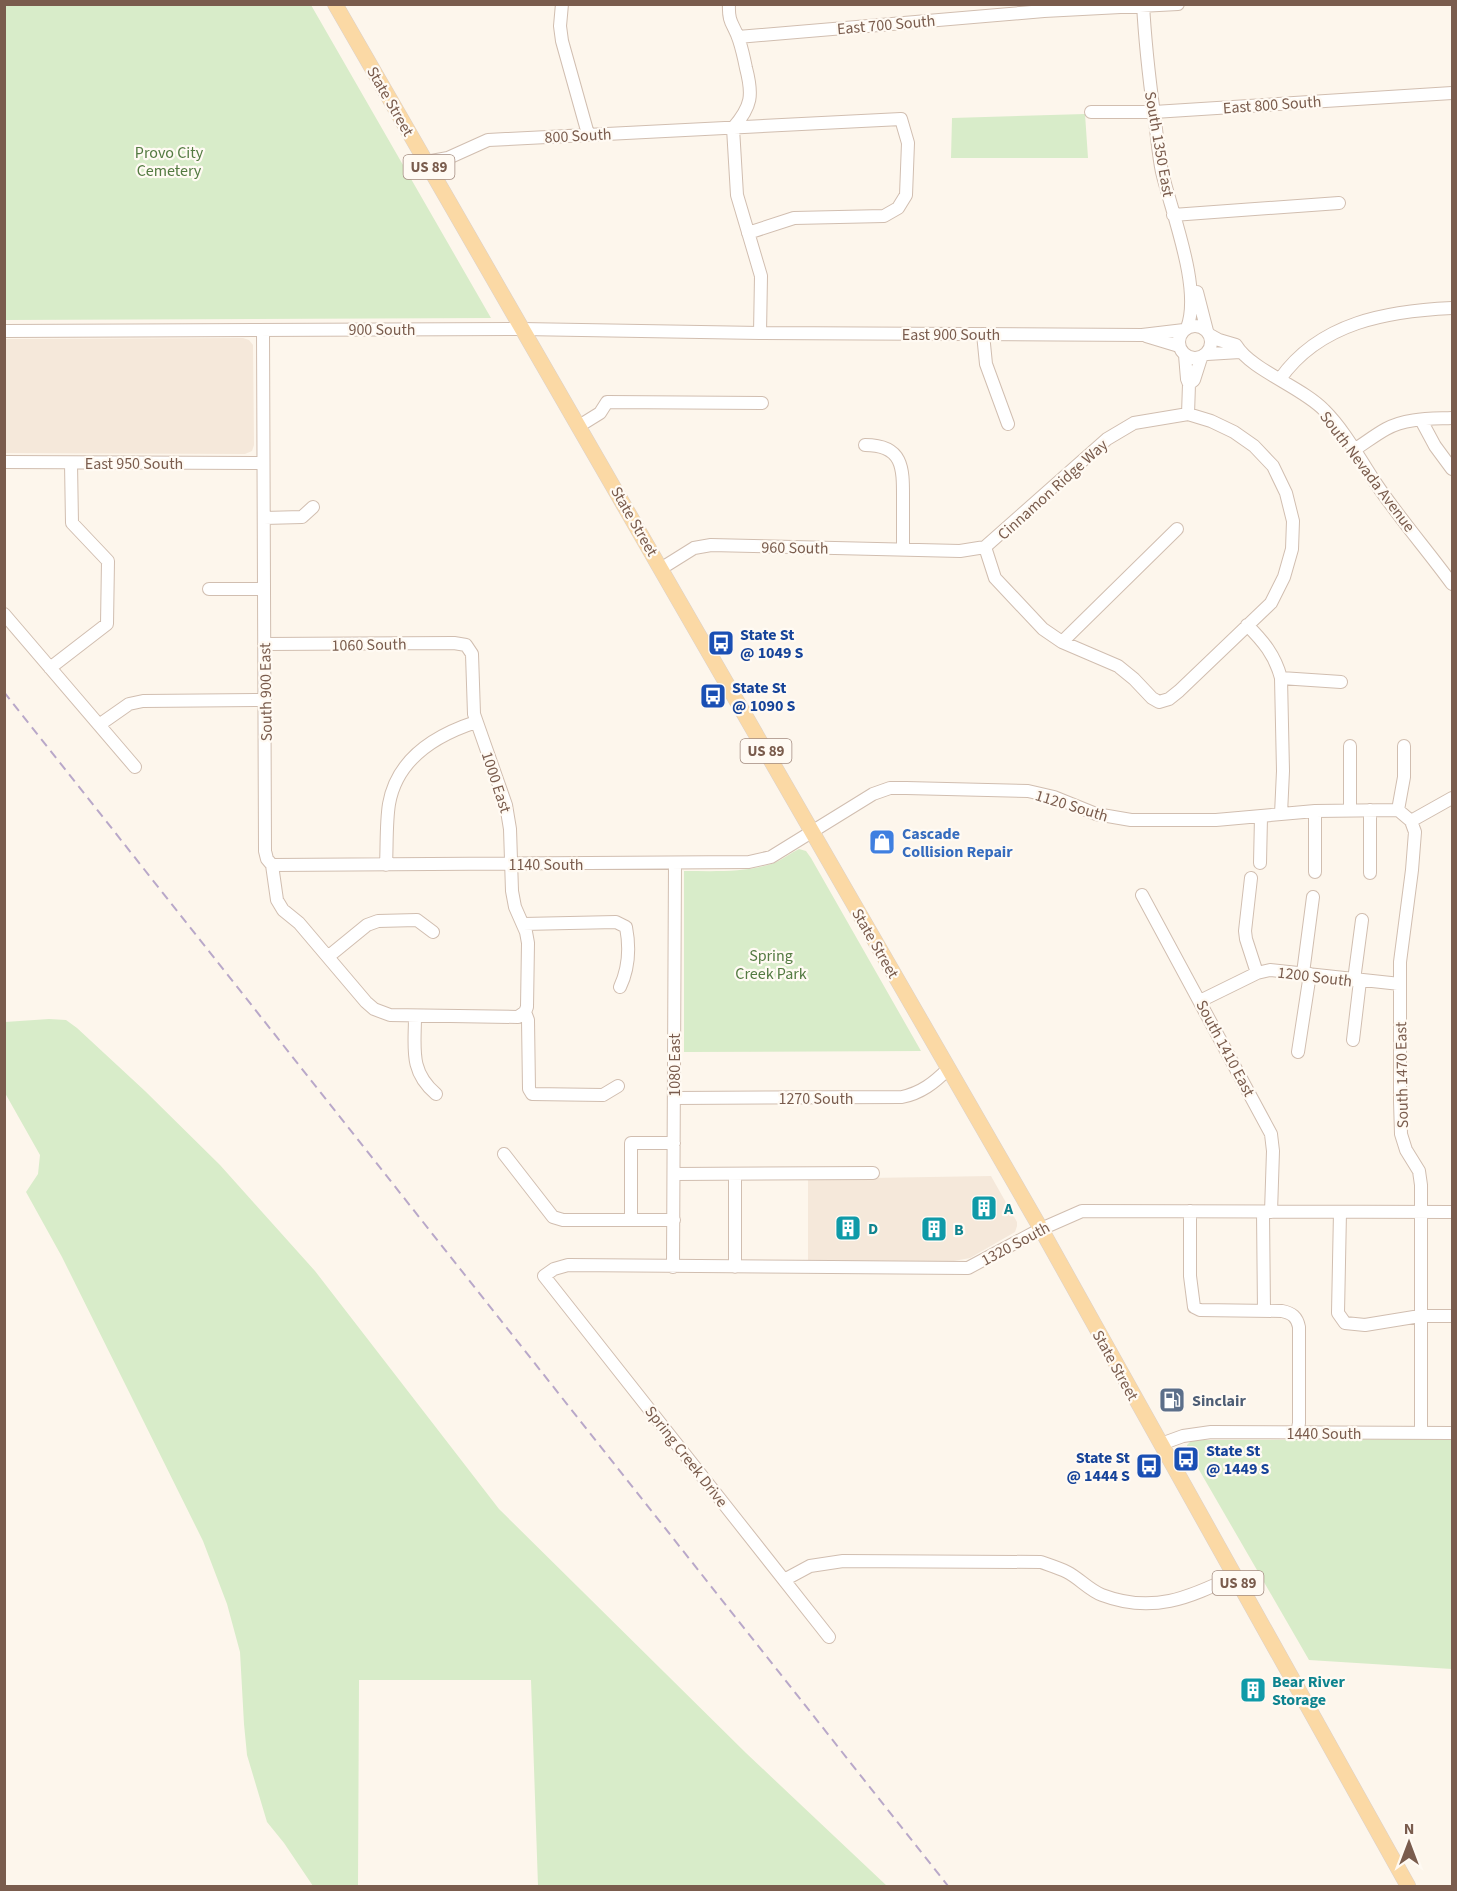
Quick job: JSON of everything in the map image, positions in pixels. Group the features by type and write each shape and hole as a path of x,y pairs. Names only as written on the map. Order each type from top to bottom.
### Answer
{"main road":[{"name":"State Street","path":"335,4 1041,1229 1408,1887"}],"street":[{"path":"562,4 560,26 562,40 588,134"},
{"path":"729,4 730,25 738,37 751,91 746,111 733,128 738,195 761,276 760,333"},
{"name":"East 700 South","path":"738,37 1033,12 1178,4"},
{"name":"South 1350 East","path":"1143,5 1147,60 1162,171 1190,281 1193,306 1192,316 1186,329"},
{"name":"East 800 South","path":"1091,112 1154,112 1452,93"},
{"path":"733,128 901,119 908,143 906,195 898,208 884,216 794,218 748,233"},
{"name":"800 South","path":"426,162 448,158 488,140 733,128"},
{"path":"1173,216 1339,202"},
{"name":"South 1350 East","path":"1190,281 1197,291 1209,333"},
{"path":"1280,379 1292,362 1327,337 1361,321 1394,313 1452,308"},
{"path":"985,548 995,578 1043,629 1062,642 1118,666 1159,702 1179,691 1271,603 1284,577 1292,549 1293,521 1286,493 1273,466 1254,446 1234,432 1188,414 1189,384 1186,379 1179,338 1186,329 1198,326 1209,333 1212,345 1204,356 1194,380 1189,384"},
{"name":"900 South","path":"4,331 522,329 760,333"},
{"name":"East 900 South","path":"760,333 1142,335 1186,329"},
{"name":"South 900 East","path":"263,330 265,851 267,860 272,864 277,900 283,910 299,923 329,956 366,1002 390,1015 415,1016"},
{"name":"South Nevada Avenue","path":"1209,333 1219,340 1236,345 1240,352 1324,409 1342,429 1378,487 1452,584"},
{"path":"983,334 986,364 1008,424"},
{"name":"East 900 South","path":"1142,335 1182,351"},
{"path":"1182,351 1192,358 1240,352"},
{"path":"579,426 600,413 607,402 762,403"},
{"name":"Cinnamon Ridge Way","path":"985,548 1107,439 1134,423 1188,414"},
{"path":"1354,450 1387,428 1404,422 1452,418"},
{"path":"1421,420 1435,446 1452,470"},
{"path":"866,445 881,445 895,455 903,468 903,549"},
{"name":"East 950 South","path":"4,462 263,463"},
{"path":"50,668 107,624 108,561 72,523 71,463"},
{"path":"264,518 302,517 313,507"},
{"path":"1062,642 1177,528"},
{"name":"960 South","path":"662,568 694,548 711,545 960,551 985,548"},
{"path":"209,589 264,590"},
{"path":"4,614 135,767"},
{"path":"1246,625 1267,645 1281,678 1283,771 1281,814"},
{"name":"1060 South","path":"264,644 454,643 466,645 471,651"},
{"name":"1000 East","path":"471,651 472,703 506,805 510,829 513,901 528,943 525,1012 528,1020 530,1091 532,1094 603,1095 618,1086"},
{"path":"1281,678 1341,682"},
{"path":"99,725 129,704 143,701 265,700"},
{"path":"386,864 389,803 398,777 417,752 438,737 477,722"},
{"path":"1350,746 1350,810"},
{"path":"1404,746 1404,777 1398,810 1411,821 1452,798"},
{"name":"1120 South","path":"812,832 873,794 890,788 1028,791 1054,797 1096,814 1131,820 1216,819 1315,811 1398,810"},
{"path":"1370,810 1370,873"},
{"path":"1315,811 1315,872"},
{"path":"1260,863 1261,817"},
{"name":"South 1470 East","path":"1411,821 1415,832 1400,962 1401,1134 1406,1150 1419,1171 1421,1185 1421,1433"},
{"name":"1140 South","path":"272,864 736,863 771,857 812,832"},
{"name":"1080 East","path":"674,1267 675,863"},
{"path":"1251,878 1245,931 1257,973"},
{"name":"South 1410 East","path":"1142,895 1271,1134 1264,1311"},
{"path":"1298,1052 1313,897"},
{"path":"329,956 367,925 378,921 417,920 433,932"},
{"path":"1353,1040 1362,920"},
{"path":"523,924 616,922 626,927 627,970 620,987"},
{"name":"1200 South","path":"1200,1001 1257,973 1270,970 1400,984"},
{"path":"436,1094 427,1086 417,1068 415,1016 518,1017 525,1012"},
{"name":"1270 South","path":"674,1098 896,1098 915,1094 934,1083 948,1069"},
{"path":"632,1220 632,1143 674,1143"},
{"path":"504,1154 553,1216 563,1220 674,1220"},
{"path":"735,1173 735,1267"},
{"path":"674,1174 873,1173"},
{"name":"1320 South","path":"543,1276 554,1269 568,1265 968,1268 1041,1229 1082,1211 1452,1212"},
{"path":"1190,1211 1190,1276 1194,1307 1200,1310 1287,1312 1295,1316 1299,1327 1299,1423 1297,1433"},
{"path":"1340,1212 1338,1313 1345,1323 1365,1325 1420,1316 1452,1316"},
{"name":"Spring Creek Drive","path":"543,1276 829,1637"},
{"name":"1440 South","path":"1161,1444 1178,1437 1198,1433 1452,1433"},
{"path":"784,1580 810,1566 843,1561 1041,1562 1067,1572 1100,1594 1134,1603 1158,1603 1195,1596 1234,1576"}],"shaded area":[{"path":"243,338 249,340 253,345 254,445 252,451 245,454 5,453 5,339"},
{"path":"991,1176 1017,1222 1017,1226 1015,1232 970,1258 943,1263 808,1260 808,1179"}],"green space":[{"name":"Provo City Cemetery","path":"4,5 311,5 491,318 5,320"},
{"path":"1085,114 1088,158 951,158 952,118"},
{"name":"Spring Creek Park","path":"799,849 806,851 811,858 921,1051 684,1052 684,871 730,871 763,866 774,863"},
{"path":"66,1020 77,1028 220,1165 315,1271 499,1509 746,1753 887,1886 538,1886 531,1680 359,1680 358,1886 313,1886 267,1822 247,1755 240,1652 227,1604 203,1541 62,1257 26,1192 38,1174 40,1155 5,1093 5,1022"},
{"path":"1452,1439 1452,1669 1309,1660 1187,1449 1191,1441 1199,1440"}],"railway":[{"path":"4,692 948,1886"}],"place":[{"name":"State St @ 1049 S","path":"721,643"},
{"name":"State St @ 1090 S","path":"713,696"},
{"name":"Cascade Collision Repair","path":"882,842"},
{"name":"A","path":"984,1208"},
{"name":"D","path":"848,1228"},
{"name":"B","path":"934,1229"},
{"name":"Sinclair","path":"1172,1400"},
{"name":"State St @ 1449 S","path":"1186,1459"},
{"name":"State St @ 1444 S","path":"1149,1466"},
{"name":"Bear River Storage","path":"1253,1690"}]}
